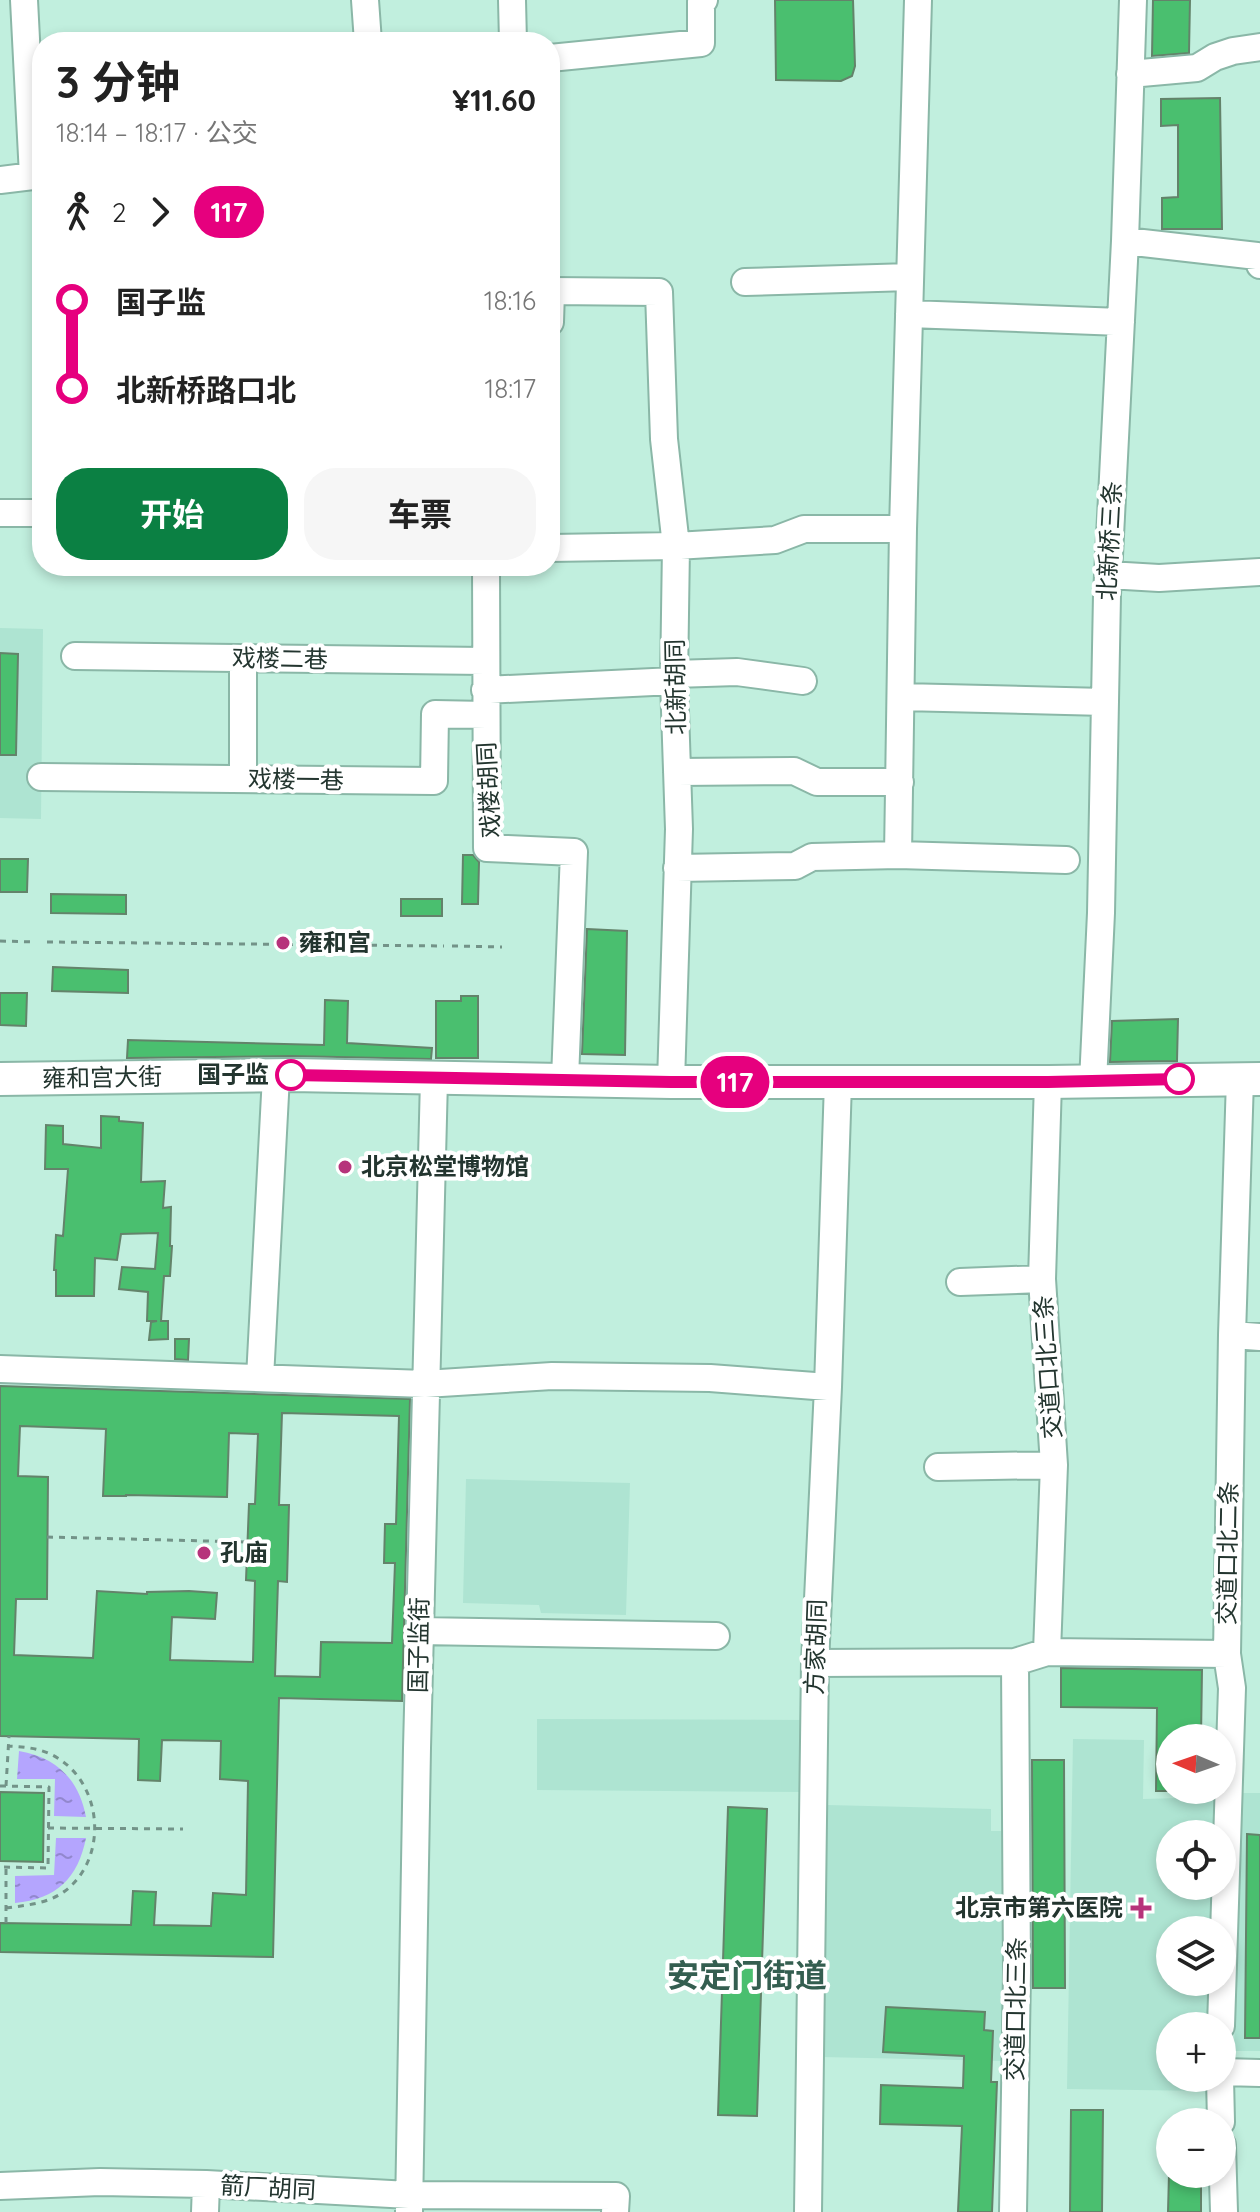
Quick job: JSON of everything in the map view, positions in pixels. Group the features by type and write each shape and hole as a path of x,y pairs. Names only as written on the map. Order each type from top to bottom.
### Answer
{"main road":[{"name":"雍和宫大街","path":"0,1079 276,1076 671,1082 1093,1082 1250,1079"}],"street":[{"path":"24,0 32,156"},
{"path":"365,0 367,32"},
{"path":"512,0 513,32"},
{"path":"560,57 701,43 701,2 704,0"},
{"path":"898,855 903,529 918,0"},
{"name":"北新桥三条","path":"1093,1082 1101,913 1108,575 1125,241 1133,0"},
{"path":"1130,74 1197,68 1233,51 1260,47"},
{"path":"0,180 32,176"},
{"path":"1125,241 1257,256 1260,265"},
{"path":"745,282 910,277"},
{"name":"北新胡同","path":"560,289 659,292 664,439 676,546 674,677 679,829 671,1082"},
{"path":"909,314 1121,322"},
{"path":"0,513 32,513"},
{"path":"560,548 775,540 804,529 903,529"},
{"path":"1108,575 1159,578 1260,572"},
{"name":"戏楼胡同","path":"486,576 487,848 574,852 565,1079"},
{"name":"戏楼二巷","path":"75,656 485,661"},
{"path":"243,659 243,779"},
{"path":"486,702 674,677 737,672 803,681"},
{"path":"901,697 1105,702"},
{"name":"戏楼一巷","path":"41,777 434,781 435,714 486,702"},
{"path":"677,772 794,771 817,782 900,782"},
{"path":"677,868 795,866 812,857 898,855 1066,860"},
{"path":"260,1378 276,1076"},
{"name":"国子监街","path":"409,2203 419,1631 434,1079"},
{"name":"交道口北二条","path":"1221,2012 1232,1688 1227,1654 1232,1335 1250,1079"},
{"name":"方家胡同","path":"808,2212 815,1663 838,1082"},
{"name":"交道口北三条","path":"1047,1652 1054,1465 1042,1279 1048,1082"},
{"path":"960,1282 1042,1279"},
{"path":"1232,1335 1260,1337"},
{"path":"0,1369 425,1384 552,1376 710,1378 828,1387"},
{"path":"938,1467 1054,1465"},
{"path":"419,1631 716,1636"},
{"path":"815,1663 1015,1662 1047,1652 1227,1654"},
{"name":"交道口北三条","path":"1013,2212 1017,1972 1015,1662"},
{"path":"1236,2074 1260,2073"},
{"name":"箭厂胡同","path":"0,2186 100,2182 206,2184 409,2203 616,2196 615,2212"},
{"path":"205,2212 206,2184"},
{"path":"1223,2188 1224,2212"}],"path":[{"path":"0,941 35,942"},
{"path":"47,942 444,946"},
{"path":"452,946 502,947"},
{"path":"47,1537 247,1542"},
{"path":"6,1786 9,1736"},
{"path":"6,1908 41,1903 66,1890 82,1872 93,1851 96,1828 90,1799 77,1774 60,1759 35,1748 9,1746"},
{"path":"0,1786 49,1787 48,1868 0,1867"},
{"path":"48,1828 183,1829"},
{"path":"6,1867 6,1923"}],"shaded area":[{"path":"0,628 43,629 41,819 0,818"},
{"path":"466,1479 630,1483 626,1615 541,1613 539,1605 463,1603"},
{"path":"537,1719 806,1720 806,1792 537,1790"},
{"name":"北京市第六医院","path":"1073,1739 1144,1740 1143,1799 1156,1799 1156,1804 1215,1804 1214,1820 1156,1820 1156,1900 1212,1900 1212,1916 1156,1916 1156,1996 1210,1996 1209,2012 1156,2012 1156,2090 1067,2089"},
{"path":"1242,1793 1260,1793 1260,2051 1236,2051"},
{"path":"827,1805 991,1809 991,1831 1009,1831 1005,2061 822,2057"}],"water":[{"path":"19,1751 44,1758 64,1772 78,1792 86,1817 54,1816 55,1779 17,1779"},
{"path":"56,1838 86,1838 71,1875 43,1897 15,1903 15,1876 54,1875"}],"building":[{"path":"775,0 853,0 855,66 852,76 841,81 776,80"},
{"path":"1153,0 1190,0 1189,53 1152,56"},
{"path":"1220,98 1222,229 1162,229 1162,198 1178,197 1178,125 1161,126 1161,99"},
{"path":"0,653 18,654 16,755 0,755"},
{"path":"463,855 473,855 479,862 478,904 462,904"},
{"path":"0,859 28,859 27,892 0,892"},
{"path":"51,894 126,895 126,914 51,913"},
{"path":"401,899 442,899 442,916 401,916"},
{"path":"587,929 627,931 625,1055 582,1054"},
{"path":"53,967 128,970 128,993 52,991"},
{"path":"0,993 27,993 26,1026 0,1025"},
{"path":"461,996 478,996 478,1058 436,1058 436,1001 461,1001"},
{"path":"325,1000 348,1001 347,1043 432,1048 431,1059 291,1056 127,1058 128,1040 324,1045"},
{"path":"1178,1019 1177,1061 1110,1062 1112,1021"},
{"path":"101,1116 143,1123 141,1182 165,1181 163,1208 171,1207 172,1246 170,1276 164,1276 161,1321 168,1321 168,1339 149,1340 151,1322 157,1321 147,1321 148,1292 119,1289 122,1267 155,1269 158,1233 121,1234 117,1260 95,1258 94,1296 56,1296 56,1235 63,1236 68,1169 45,1169 46,1125 63,1126 63,1144 101,1148"},
{"path":"175,1339 189,1339 188,1360 175,1359"},
{"path":"0,1386 410,1399 402,1701 279,1698 273,1957 0,1952 0,1923 131,1925 133,1891 156,1892 154,1925 211,1926 213,1893 246,1895 248,1781 220,1779 221,1741 162,1740 160,1781 138,1780 139,1739 0,1736","holes":["282,1413 399,1416 396,1524 385,1524 384,1563 395,1563 392,1643 321,1642 320,1677 275,1676 278,1581 287,1582 289,1505 279,1505","20,1426 106,1429 103,1496 227,1497 229,1433 258,1434 255,1504 249,1504 246,1580 255,1581 253,1662 170,1660 172,1617 215,1619 217,1593 189,1591 147,1594 97,1591 93,1658 14,1655 16,1599 47,1599 48,1477 18,1476"]},
{"path":"1061,1668 1202,1670 1201,1724 1157,1724 1157,1708 1061,1707"},
{"path":"1032,1760 1064,1760 1065,1988 1033,1988"},
{"path":"0,1792 44,1793 43,1862 0,1861"},
{"path":"728,1807 767,1809 757,2116 718,2115"},
{"path":"1247,1834 1260,1835 1260,2038 1245,2038"},
{"path":"886,2007 985,2012 984,2030 993,2031 991,2082 997,2082 992,2212 958,2212 962,2126 880,2124 881,2085 963,2088 964,2056 883,2052"},
{"path":"1071,2110 1103,2110 1102,2212 1070,2212"},
{"path":"1169,2188 1201,2188 1201,2212 1168,2212"}],"bus line":[{"name":"117","path":"291,1075 671,1082 1179,1079"}],"place":[{"name":"雍和宫","path":"283,943"},
{"name":"国子监","path":"291,1075"},
{"name":"北京松堂博物馆","path":"345,1167"},
{"name":"孔庙","path":"204,1553"},
{"name":"北京市第六医院","path":"1141,1908"}],"district":[{"name":"安定门街道","path":"747,1976"}]}
